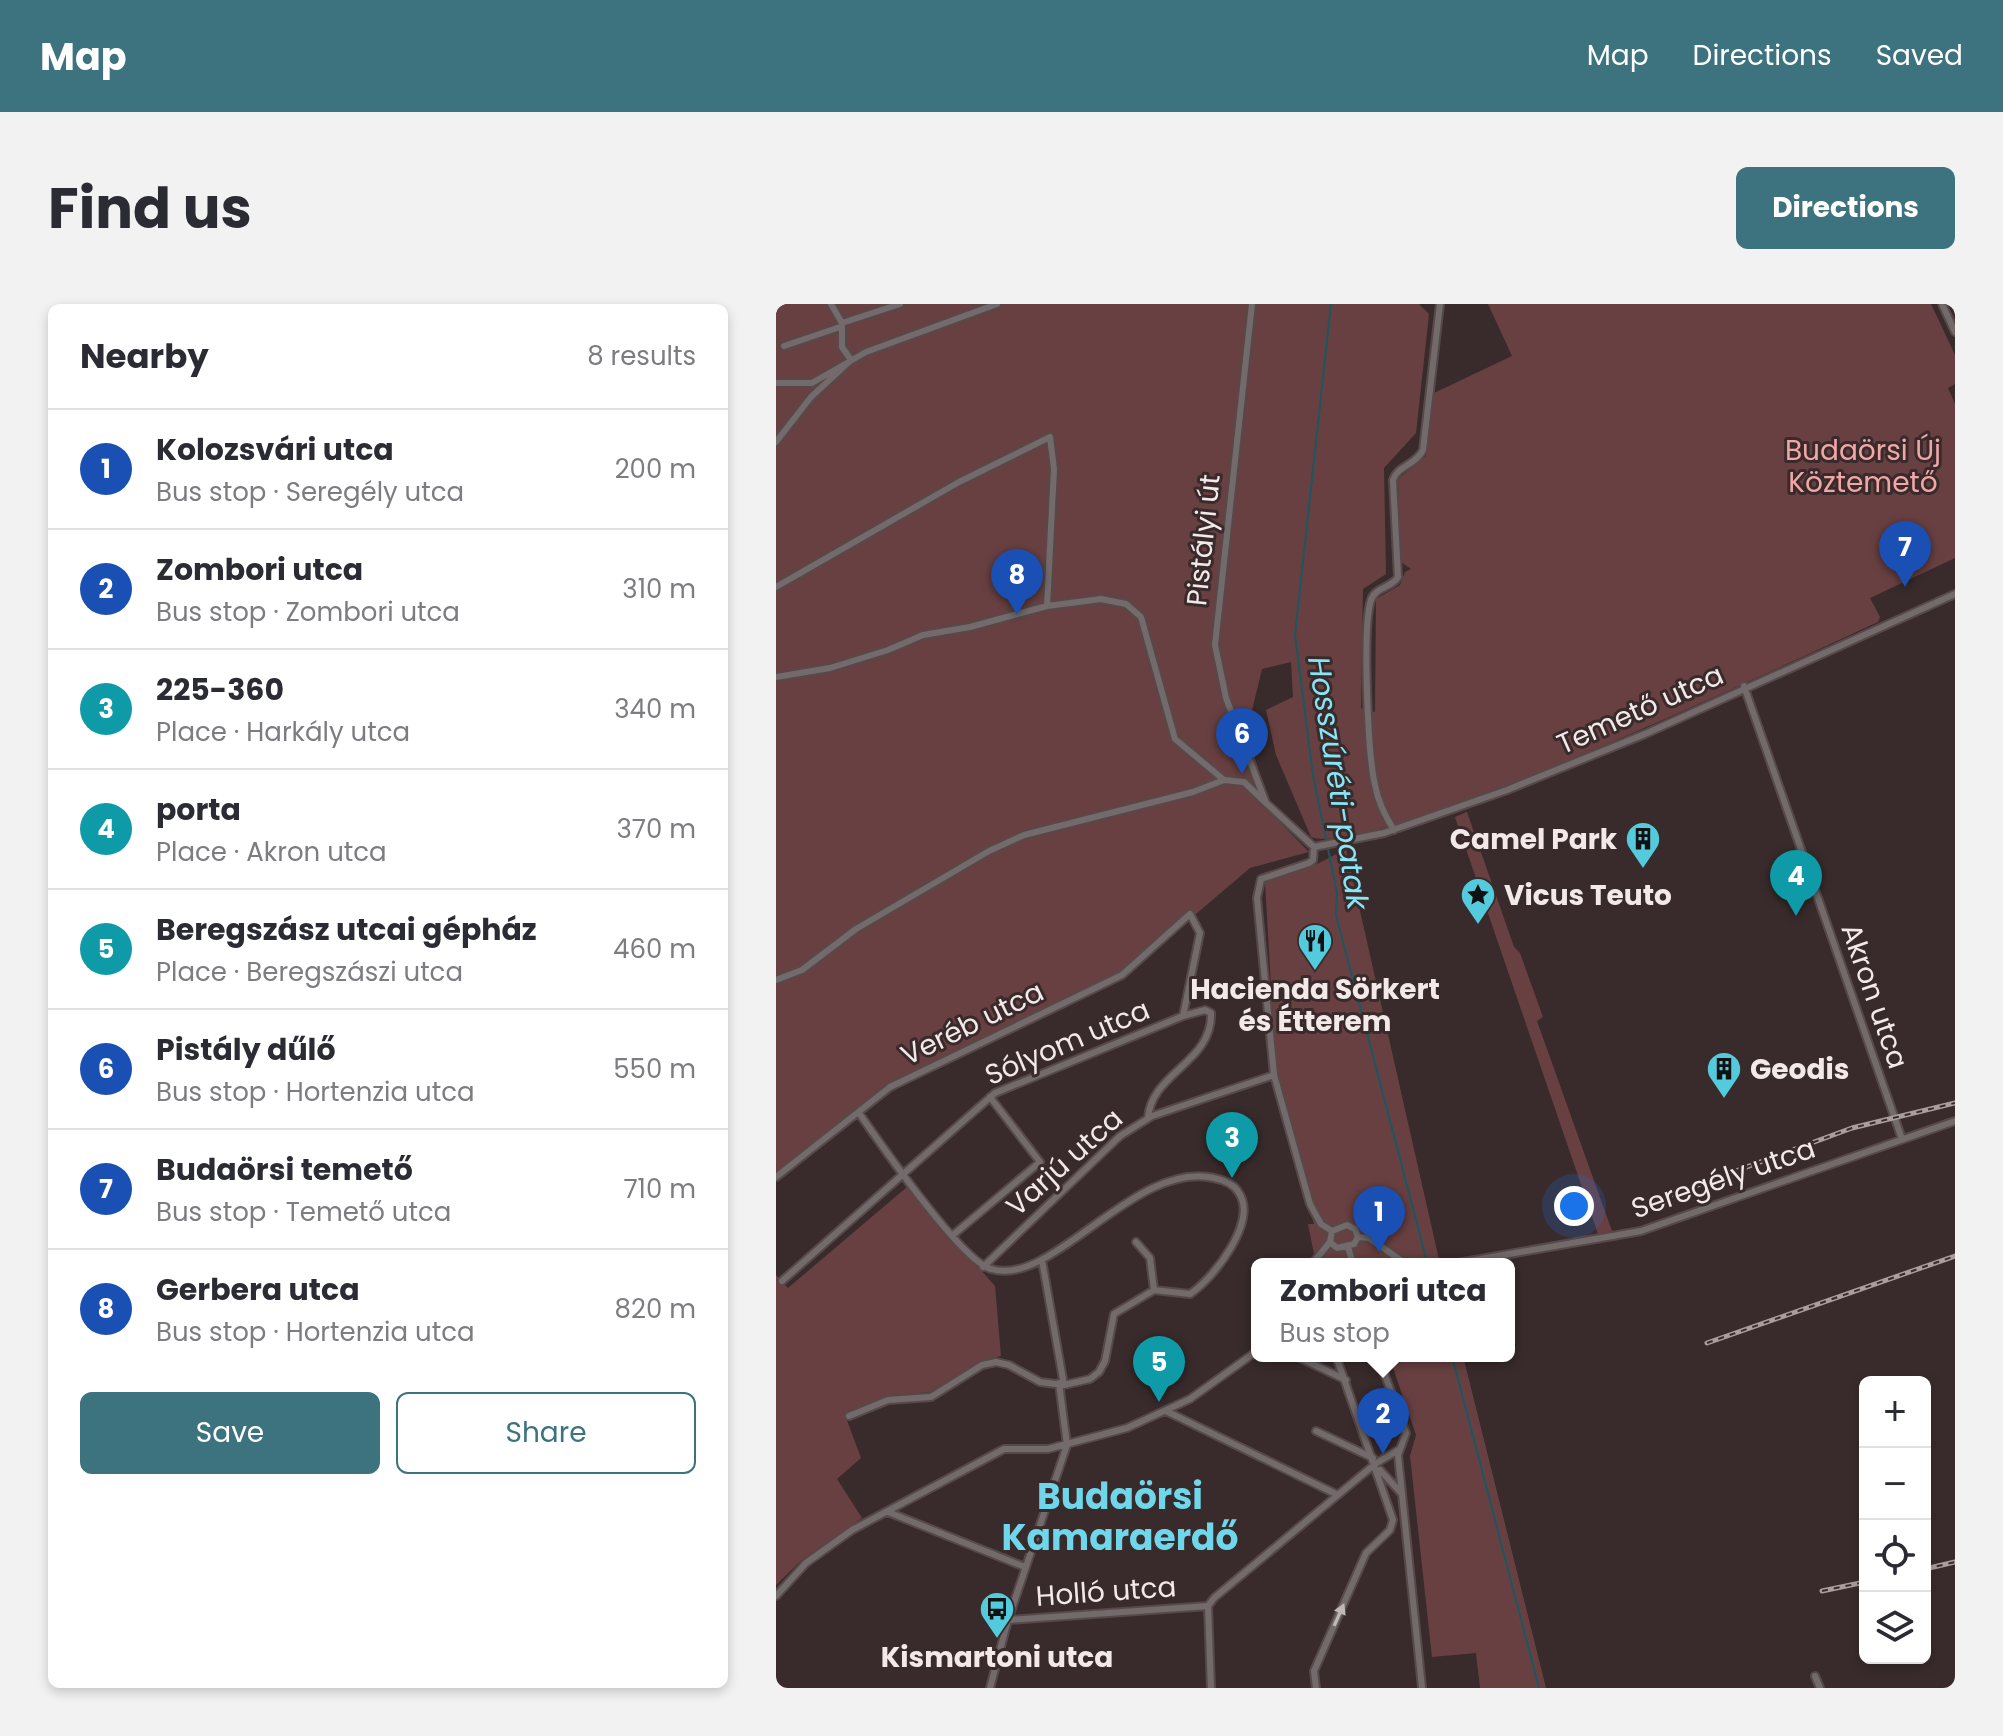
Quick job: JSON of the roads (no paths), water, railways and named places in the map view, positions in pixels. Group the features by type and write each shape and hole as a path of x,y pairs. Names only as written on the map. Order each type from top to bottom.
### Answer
{"street":[{"path":"831,304 841,325 842,347 851,360"},
{"path":"784,346 900,304"},
{"path":"776,383 812,383 851,360 952,318 997,304"},
{"name":"Pistályi út","path":"1252,304 1215,633 1226,698 1266,803"},
{"path":"1394,830 1382,809 1373,769 1370,604 1375,592 1398,577 1393,480 1396,472 1417,460 1423,450 1440,304"},
{"path":"1942,304 1955,332"},
{"path":"776,442 811,397 851,360"},
{"path":"776,587 959,482 1050,437 1054,469 1047,606"},
{"name":"Temető utca","path":"1274,1075 1257,891 1261,879 1313,860 1314,847 1322,843 1394,830 1507,790 1645,734 1744,686 1955,594"},
{"path":"776,677 830,668 888,650 923,635 970,627 1047,606 1101,599 1126,604 1138,613 1175,739 1224,780"},
{"name":"Akron utca","path":"1744,686 1902,1139"},
{"path":"776,980 802,970 856,929 1000,845 1024,835 1180,795 1224,780 1244,782 1257,774"},
{"path":"1244,782 1314,847"},
{"name":"Veréb utca","path":"776,1177 890,1087 1122,975 1190,914 1200,933 1183,1016"},
{"name":"Sólyom utca","path":"782,1281 990,1097 1075,1058 1183,1016 1205,1010 1211,1013 1212,1024 1191,1061 1158,1091 1148,1107 1148,1118"},
{"path":"1274,1075 1310,1204 1321,1224 1332,1231"},
{"name":"Varjú utca","path":"983,1267 1120,1136 1148,1118 1274,1075"},
{"path":"953,1235 1040,1162 990,1097"},
{"path":"849,1416 888,1400 931,1397 982,1365 996,1362 1009,1365 1040,1382 1062,1384 1090,1379 1099,1372 1114,1314 1124,1304 1154,1290 1190,1294 1206,1284 1227,1257 1240,1224 1243,1202 1235,1188 1225,1181 1193,1177 1149,1189 1113,1209 1078,1238 1042,1260 1004,1271 983,1267 953,1235 859,1113"},
{"name":"Seregély utca","path":"1486,1258 1641,1231 1955,1121"},
{"path":"1332,1231 1347,1225 1355,1229 1358,1237"},
{"path":"1316,1258 1330,1242 1332,1231"},
{"path":"1320,1258 1337,1248 1348,1247 1358,1237"},
{"path":"1358,1237 1369,1238 1397,1258"},
{"path":"1136,1242 1150,1258 1154,1290"},
{"path":"1330,1242 1337,1248"},
{"path":"1348,1247 1351,1258"},
{"path":"990,1688 1008,1620 1067,1445 1062,1384 1042,1260"},
{"path":"776,1596 806,1563 887,1512 1004,1449 1048,1449 1127,1428 1166,1411 1230,1374 1251,1356"},
{"path":"1308,1362 1346,1380"},
{"path":"1316,1688 1314,1671 1364,1557 1392,1525 1393,1514 1338,1362"},
{"path":"1380,1362 1406,1433 1400,1449 1402,1494 1422,1688"},
{"path":"1166,1411 1338,1495"},
{"path":"1316,1431 1374,1461 1402,1494"},
{"path":"1211,1688 1208,1606 1374,1461 1400,1449"},
{"path":"887,1512 1025,1567"},
{"name":"Holló utca","path":"1008,1620 1208,1606"},
{"path":"1815,1676 1820,1688"}],"waterway":[{"name":"Hosszúréti-patak","path":"1331,304 1295,635 1313,775 1337,893 1336,915 1426,1258"},
{"name":"Hosszúréti-patak","path":"1454,1362 1539,1688"}],"railway":[{"path":"1644,1205 1852,1128 1955,1103"},
{"path":"1707,1343 1955,1256"},
{"path":"1931,1568 1955,1562"},
{"path":"1822,1591 1859,1583"}],"place":[{"name":"Budaörsi temető","path":"1905,587"},
{"name":"Gerbera utca","path":"1017,615"},
{"name":"Pistály dűlő","path":"1242,774"},
{"name":"Camel Park","path":"1643,870"},
{"name":"porta","path":"1796,916"},
{"name":"Vicus Teuto","path":"1478,926"},
{"name":"Hacienda Sörkert és Étterem","path":"1315,972"},
{"name":"Geodis","path":"1724,1100"},
{"name":"225-360","path":"1232,1178"},
{"name":"Kolozsvári utca","path":"1379,1252"},
{"name":"Beregszász utcai gépház","path":"1159,1402"},
{"name":"Zombori utca","path":"1383,1454"},
{"name":"Kismartoni utca","path":"997,1640"}],"district":[{"name":"Budaörsi Kamaraerdő","path":"1120,1516"}],"park label":[{"name":"Budaörsi Új Köztemető","path":"1863,466"}]}
